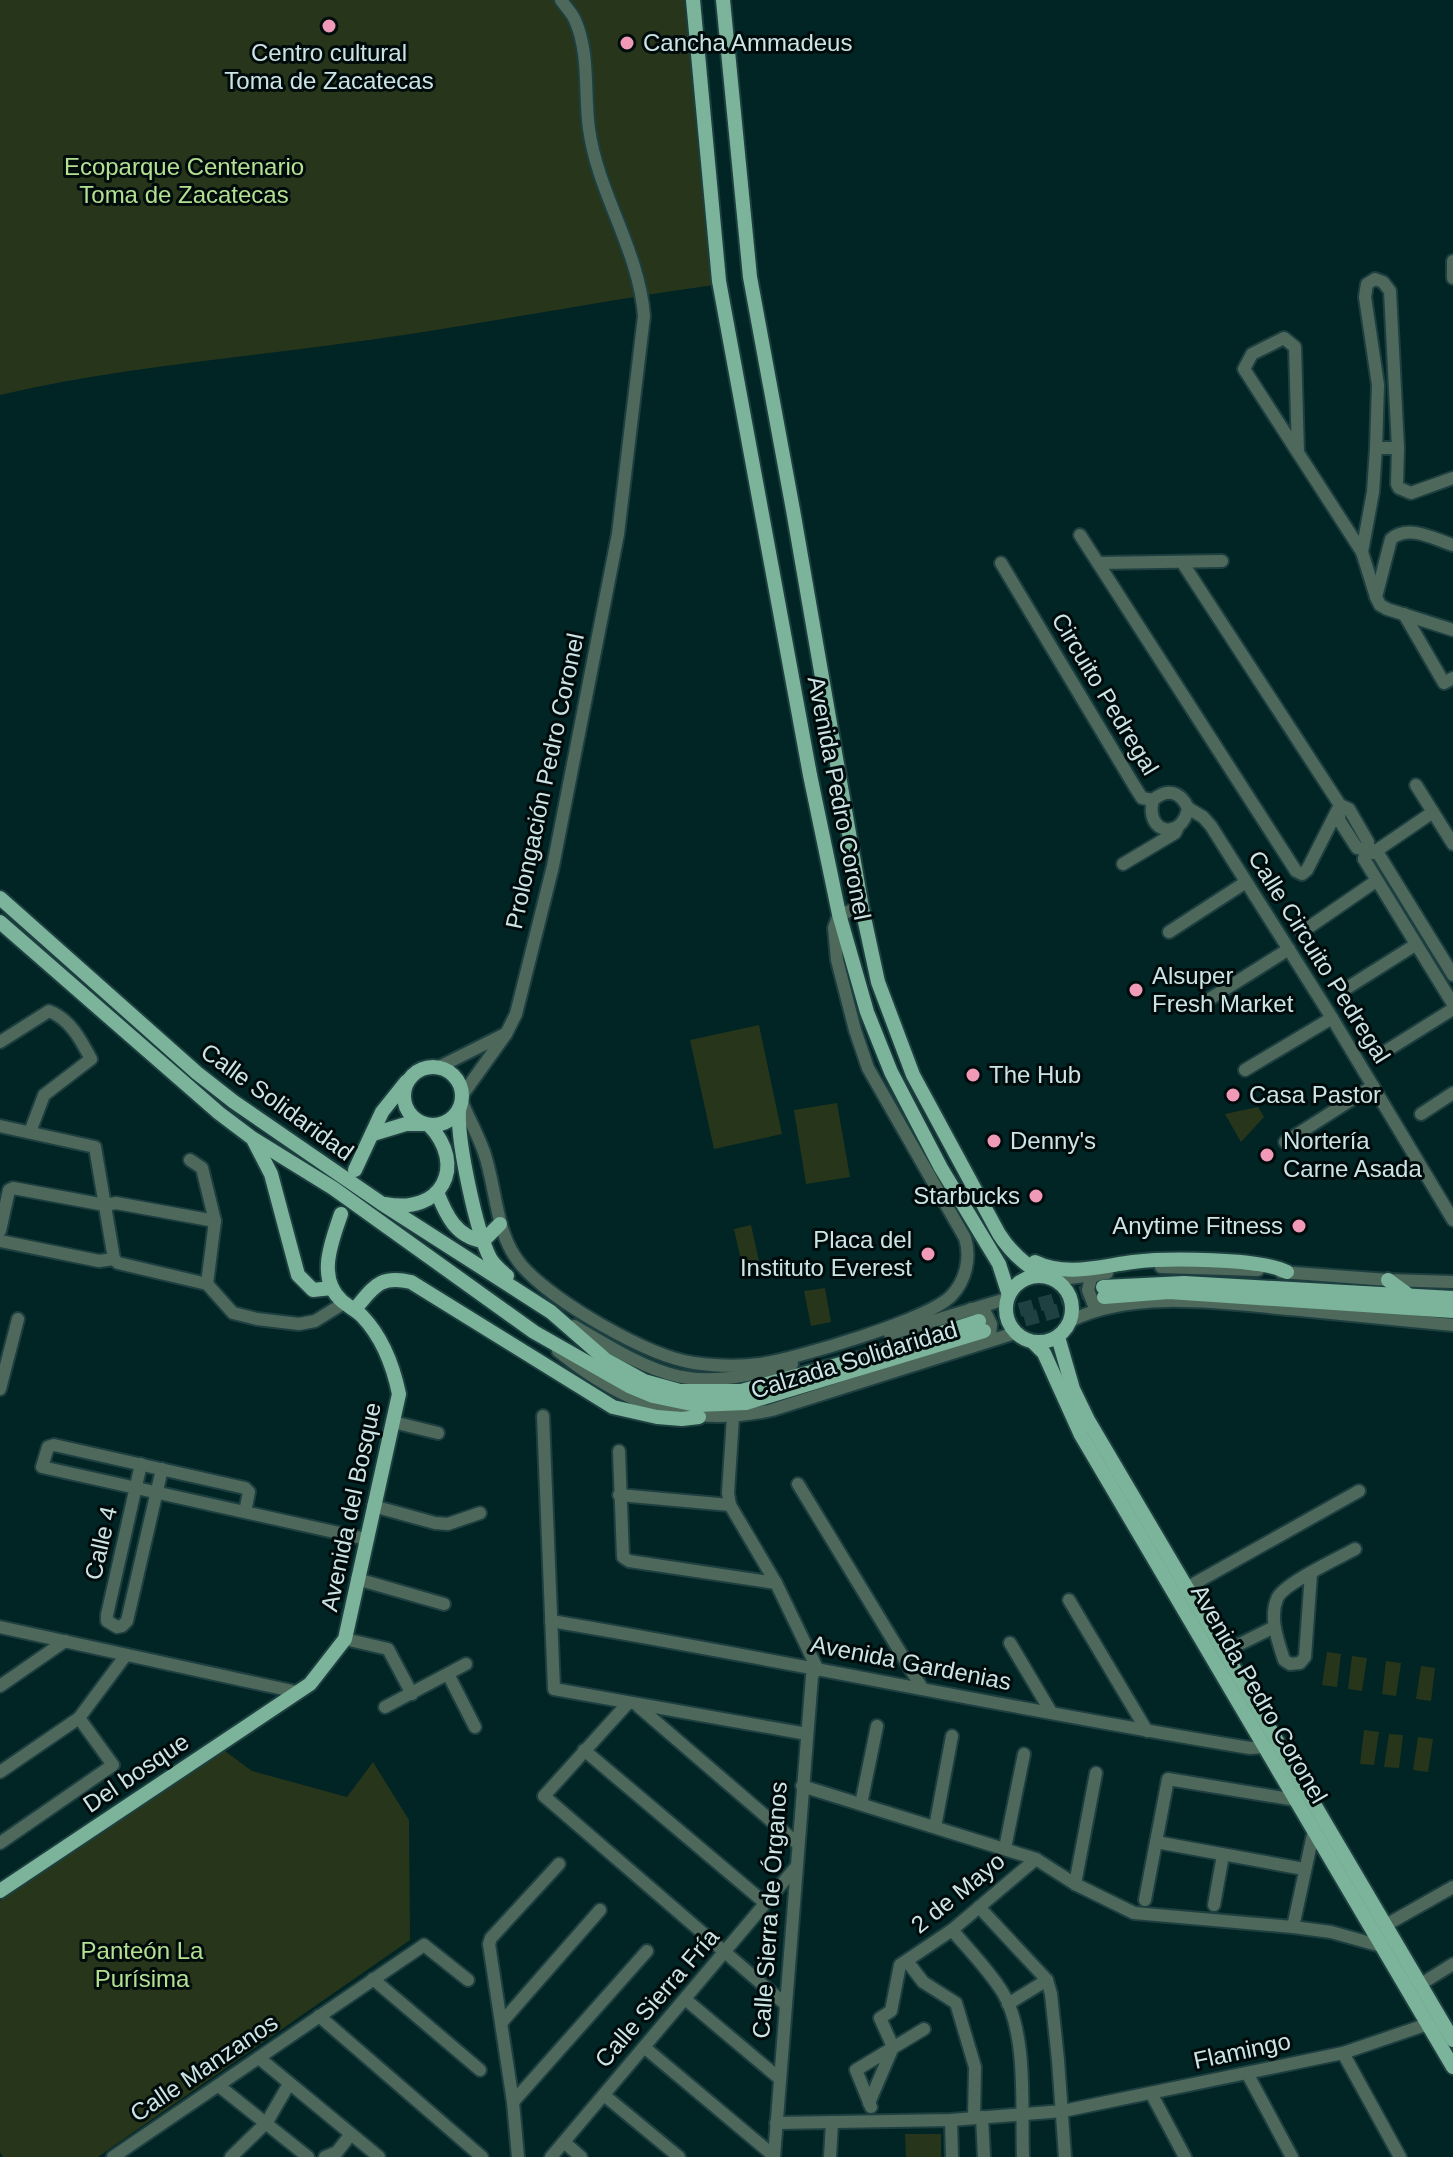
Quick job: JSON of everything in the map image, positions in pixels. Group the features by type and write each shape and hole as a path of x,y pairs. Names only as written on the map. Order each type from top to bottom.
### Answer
{"main road":[{"name":"Avenida Pedro Coronel","path":"693,0 719,281 810,775 839,914 867,1012 901,1094 999,1264 1007,1295"},
{"name":"Avenida Pedro Coronel","path":"723,0 750,277 862,908 878,982 913,1075 1005,1245 1027,1266 1050,1278"},
{"name":"Calle Solidaridad","path":"0,898 221,1093 269,1129 551,1312"},
{"name":"Calle Solidaridad","path":"0,922 219,1113 252,1138 333,1188 534,1332"},
{"path":"355,1170 382,1112 409,1079 422,1069 439,1067 453,1074 461,1102 461,1148 483,1241 493,1264 533,1302"},
{"path":"381,1203 397,1207 413,1206 431,1199 447,1176 446,1149 426,1124 411,1116 404,1101 409,1079"},
{"path":"373,1134 406,1124 446,1123 461,1102"},
{"path":"252,1138 271,1174 298,1275 313,1290 332,1288 328,1260 341,1214"},
{"path":"954,1153 966,1162 1010,1242 1043,1266 1069,1270 1160,1260 1191,1260 1271,1266 1287,1272"},
{"path":"437,1192 452,1223 468,1237 483,1241"},
{"path":"483,1241 500,1224"},
{"path":"350,1306 366,1297 377,1284 395,1278 411,1282 613,1407 657,1417 699,1417"},
{"path":"1050,1278 1069,1293 1072,1302 1070,1321 1058,1337 1046,1342 1033,1342 1015,1333 1006,1314 1007,1295 1024,1279 1050,1278"},
{"path":"1388,1280 1407,1294"},
{"path":"1102,1292 1184,1283 1453,1298"},
{"name":"Avenida del Bosque","path":"297,1692 310,1684 345,1639 399,1394 392,1360 365,1318 332,1288"},
{"path":"1102,1292 1169,1292 1453,1311"},
{"name":"Calzada Solidaridad","path":"534,1332 629,1386 668,1400 712,1405 765,1399 982,1326 767,1386 697,1393 644,1381 606,1360 551,1312"},
{"name":"Avenida Pedro Coronel","path":"1058,1337 1073,1389 1088,1420 1263,1747 1453,2067"},
{"name":"Avenida Pedro Coronel","path":"1033,1342 1044,1353 1070,1414 1180,1592 1224,1652 1453,2040"},
{"name":"Del bosque","path":"0,1891 297,1692"}],"street":[{"name":"Prolongación Pedro Coronel","path":"461,1102 516,1014 553,866 618,534 643,329 642,293 635,263 598,169 589,129 585,64 575,19 561,0"},
{"path":"1453,261 1453,278"},
{"path":"1362,554 1373,492 1378,385 1365,297 1367,284 1375,279 1383,282 1390,291 1399,488 1411,493 1453,478"},
{"path":"1298,453 1295,347 1284,338 1252,354 1244,369 1362,554 1380,605 1453,630"},
{"path":"1376,448 1398,448"},
{"path":"1376,597 1391,539 1398,533 1412,531 1453,545"},
{"path":"1080,535 1296,871 1302,874 1307,870 1340,805"},
{"path":"1362,554 1386,558"},
{"path":"1098,563 1222,561"},
{"path":"1182,562 1340,805 1349,809 1368,842 1376,881 1453,1006 1386,1051"},
{"name":"Circuito Pedregal","path":"1001,563 1142,798 1153,800 1162,793 1173,792 1183,797 1188,808"},
{"path":"1404,614 1444,683 1453,678"},
{"path":"1416,785 1453,844"},
{"path":"1153,800 1150,812 1154,823 1165,830 1177,828"},
{"path":"1123,864 1175,833 1186,820 1188,808"},
{"name":"Calle Circuito Pedregal","path":"1188,808 1211,826 1332,1018 1453,1220"},
{"path":"1368,853 1433,812"},
{"path":"1368,853 1453,975"},
{"path":"1302,932 1376,881"},
{"path":"1169,932 1246,882"},
{"path":"461,1102 484,1154 500,1224 519,1262 557,1297 648,1350 693,1363 736,1366 791,1357 940,1306 952,1295 968,1262 968,1250 965,1238 868,1068 855,1030 837,960 834,928 839,914 862,908"},
{"path":"1347,988 1415,945"},
{"path":"1208,1000 1289,949"},
{"path":"0,1042 49,1011 78,1034 91,1059 44,1095 30,1132"},
{"path":"1245,1070 1332,1018"},
{"path":"439,1067 506,1034"},
{"path":"1285,1142 1373,1086"},
{"path":"901,1094 903,1087 913,1088 932,1124 941,1128"},
{"path":"1421,1114 1453,1093"},
{"path":"0,1126 95,1147 114,1259 118,1263 207,1284 233,1313 257,1319 299,1324 315,1321 350,1306"},
{"path":"190,1160 202,1168 215,1221 207,1284"},
{"path":"0,1231 9,1190 13,1188 215,1221"},
{"path":"0,1241 99,1261 114,1259"},
{"path":"1070,1321 1089,1312 1102,1292 1161,1267 1453,1282"},
{"path":"1050,1278 1138,1303 1200,1303 1453,1325"},
{"name":"Calzada Solidaridad","path":"551,1312 634,1361 665,1374 704,1381 730,1380 762,1373 1007,1295"},
{"path":"964,1310 984,1310 990,1320 990,1336 978,1345"},
{"path":"0,1389 18,1319"},
{"name":"Calzada Solidaridad","path":"534,1332 580,1369 619,1393 659,1410 699,1417 733,1417 772,1410 1015,1333"},
{"path":"543,1416 554,1689 807,1734"},
{"path":"733,1417 728,1493 730,1505 776,1583 817,1668"},
{"path":"393,1422 438,1433"},
{"path":"245,1512 249,1492 245,1488 141,1464 54,1445 48,1447 42,1467 366,1539"},
{"path":"619,1451 623,1557 629,1561 776,1583"},
{"name":"Calle 4","path":"141,1464 107,1615 107,1621 117,1627 127,1621 156,1493"},
{"path":"156,1493 162,1469"},
{"path":"798,1484 922,1688"},
{"path":"1180,1592 1359,1491"},
{"path":"619,1495 730,1505"},
{"path":"373,1506 448,1524 480,1513"},
{"path":"1311,1574 1305,1657 1300,1663 1290,1664 1284,1660 1274,1627 1275,1602 1280,1592 1311,1574 1355,1549"},
{"path":"357,1579 444,1604"},
{"path":"1069,1600 1147,1731"},
{"name":"Avenida Gardenias","path":"551,1621 1147,1731 1250,1748 1263,1747"},
{"path":"0,1627 297,1692"},
{"path":"1224,1652 1274,1627"},
{"path":"345,1639 388,1649 412,1694"},
{"path":"0,1686 65,1641"},
{"path":"1010,1643 1051,1712"},
{"path":"0,1772 79,1718 126,1655"},
{"path":"385,1707 466,1664"},
{"name":"Calle Sierra de Órganos","path":"774,2157 802,1786 812,1676 817,1668"},
{"path":"448,1674 475,1727"},
{"path":"632,1704 584,1750 544,1796 785,2004"},
{"path":"632,1704 798,1844"},
{"path":"0,1843 113,1765 79,1718"},
{"path":"861,1804 877,1726"},
{"path":"935,1827 952,1736"},
{"path":"584,1750 765,1903"},
{"path":"1005,1848 1024,1754"},
{"path":"1075,1884 1096,1773"},
{"path":"1145,1900 1168,1779 1296,1800"},
{"path":"802,1786 1036,1859 1075,1884 1144,1915 1293,1927 1331,1932 1381,1946"},
{"path":"1293,1927 1312,1829 1321,1815"},
{"path":"1156,1842 1304,1869"},
{"path":"1214,1905 1223,1855"},
{"name":"2 de Mayo","path":"907,1961 952,1930 1036,1859"},
{"path":"518,2157 513,2102 489,1944 491,1938 559,1864"},
{"name":"Calle Sierra Fría","path":"551,2157 796,1867"},
{"path":"1386,1925 1453,1887"},
{"path":"979,1907 1047,1980 1063,2111 1065,2157"},
{"path":"502,2022 600,1910"},
{"name":"2 de Mayo","path":"952,1930 990,1974 1008,2004 1017,2033 1023,2157"},
{"name":"Calle Manzanos","path":"113,2157 424,1945 468,1980"},
{"path":"513,2102 647,1951"},
{"path":"869,2103 893,2047 880,2018 891,2011 900,1965 907,1961 923,1982 956,2003 975,2067 984,2157"},
{"path":"1421,1984 1453,1964"},
{"path":"373,1979 480,2070"},
{"path":"1008,2004 1047,1980"},
{"path":"685,1999 780,2079"},
{"path":"319,2016 482,2157"},
{"name":"Flamingo","path":"776,2123 951,2120 1063,2111 1343,2053 1428,2024"},
{"path":"876,2121 856,2070 924,2029"},
{"path":"644,2047 774,2157"},
{"path":"1343,2053 1400,2157"},
{"path":"259,2058 379,2157"},
{"path":"1247,2073 1292,2157"},
{"path":"231,2157 267,2122 289,2084"},
{"path":"219,2086 308,2157"},
{"path":"1151,2093 1185,2157"},
{"path":"604,2095 679,2157"},
{"path":"951,2120 952,2157"},
{"path":"830,2157 832,2122"},
{"path":"333,2155 351,2134"},
{"path":"564,2142 581,2157"}],"green space":[{"name":"Ecoparque Centenario Toma de Zacatecas","path":"0,0 685,0 714,285 373,340 121,372 0,395"},
{"path":"759,1025 782,1134 714,1149 690,1040"},
{"path":"837,1103 850,1177 806,1184 794,1110"},
{"path":"1258,1107 1264,1117 1241,1142 1225,1114"},
{"path":"751,1225 759,1261 742,1265 734,1229"},
{"path":"825,1288 831,1322 811,1326 804,1291"},
{"path":"1327,1652 1341,1654 1337,1687 1322,1685"},
{"path":"1352,1656 1367,1658 1362,1691 1348,1689"},
{"path":"1386,1661 1401,1663 1396,1696 1382,1694"},
{"path":"1421,1666 1435,1668 1431,1701 1416,1699"},
{"path":"1364,1730 1379,1732 1374,1765 1360,1764"},
{"path":"1389,1734 1403,1735 1399,1768 1384,1767"},
{"path":"1418,1737 1433,1739 1428,1772 1413,1770"},
{"name":"Panteón La Purísima","path":"221,1748 252,1771 347,1797 373,1762 409,1820 410,1940 98,2157 3,2157 0,2152 0,1901"},
{"path":"905,2134 941,2134 941,2157 906,2157"}],"tunnel":[{"path":"979,1321 1103,1287"},
{"path":"984,1331 1103,1298"}],"place":[{"name":"Centro cultural Toma de Zacatecas","path":"329,26"},
{"name":"Cancha Ammadeus","path":"627,43"},
{"name":"Alsuper Fresh Market","path":"1136,990"},
{"name":"The Hub","path":"973,1075"},
{"name":"Casa Pastor","path":"1233,1095"},
{"name":"Denny's","path":"994,1141"},
{"name":"Nortería Carne Asada","path":"1267,1155"},
{"name":"Starbucks","path":"1036,1196"},
{"name":"Anytime Fitness","path":"1299,1226"},
{"name":"Placa del Instituto Everest","path":"928,1254"}]}
